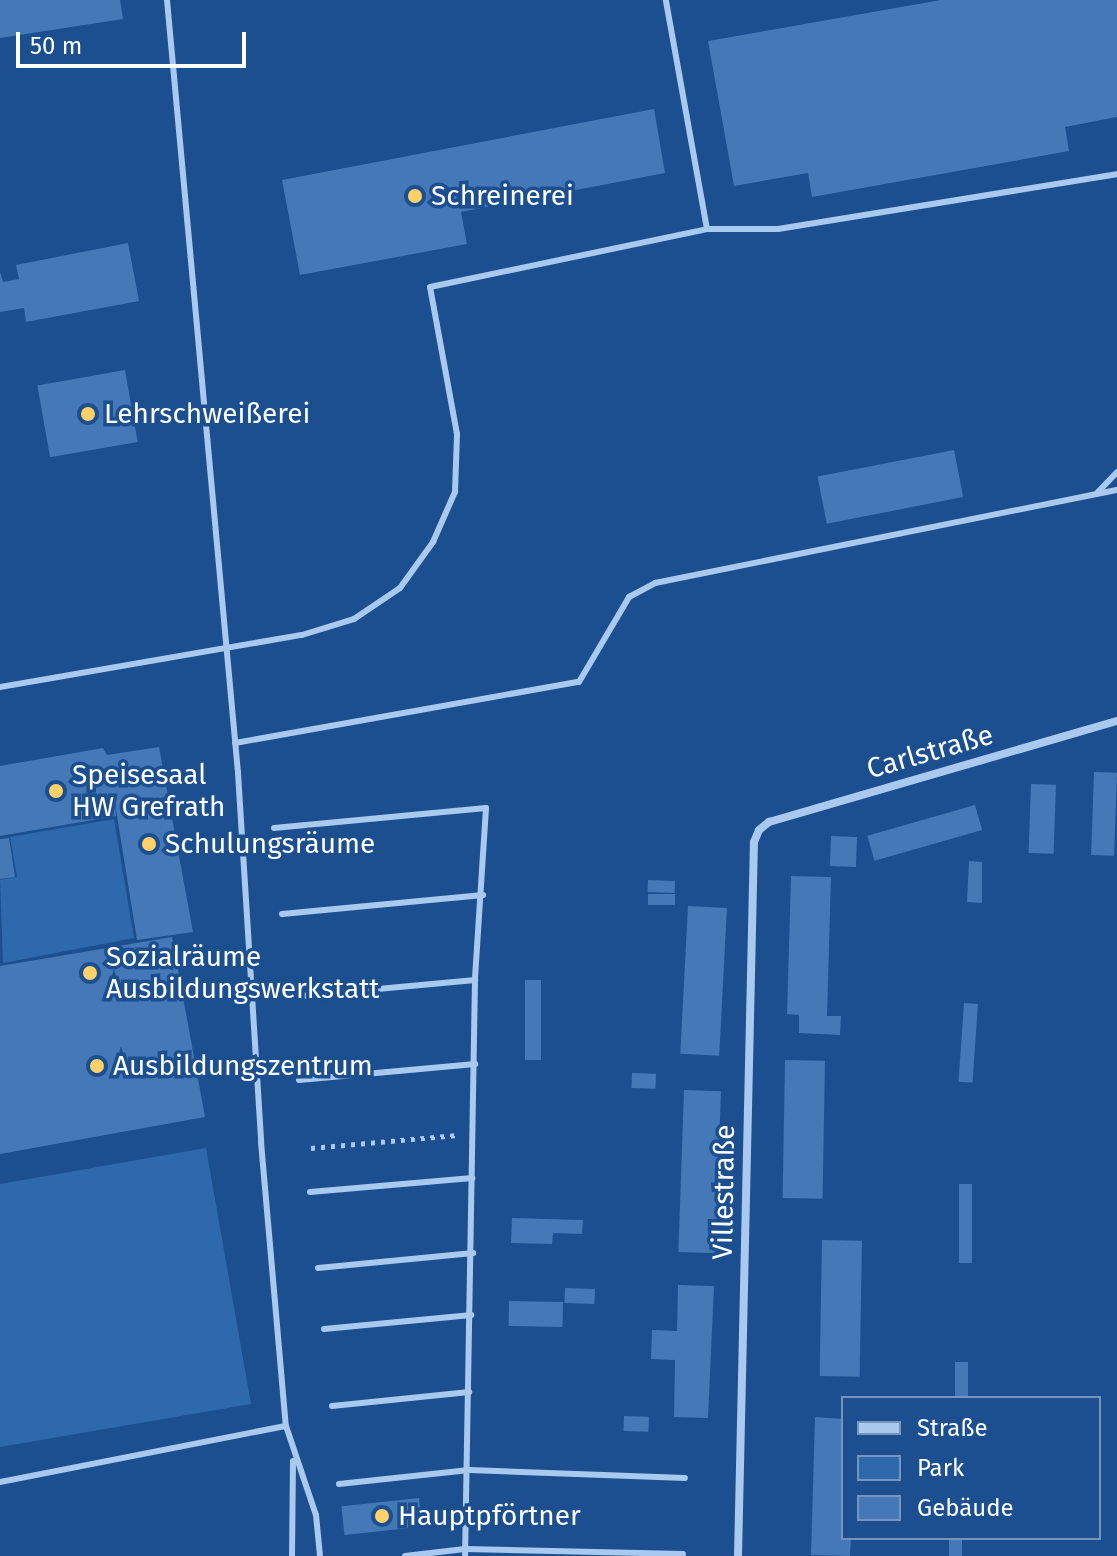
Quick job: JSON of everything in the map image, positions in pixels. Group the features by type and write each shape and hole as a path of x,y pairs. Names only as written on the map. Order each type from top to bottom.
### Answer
{"street":[{"name":"Carlstraße","path":"759,830 769,822 1117,721"},
{"name":"Villestraße","path":"738,1556 754,842 759,830"}],"lane":[{"path":"167,0 235,743 286,1426 293,1458 316,1515 320,1556"},
{"path":"666,0 707,229"},
{"path":"0,687 302,635 354,619 400,588 433,542 455,492 457,434 430,287 707,229 778,229 1117,174"},
{"path":"1097,493 1117,472"},
{"path":"235,743 579,682 629,597 655,583 1117,490"},
{"path":"274,828 486,808 483,895 475,980 473,1253 465,1553"},
{"path":"282,914 483,895"},
{"path":"291,997 475,980"},
{"path":"299,1080 475,1064"},
{"path":"310,1192 472,1178"},
{"path":"318,1268 473,1253"},
{"path":"324,1329 471,1315"},
{"path":"332,1406 469,1392"},
{"path":"0,1482 286,1426"},
{"path":"292,1556 289,1518 293,1458"},
{"path":"339,1484 469,1470 685,1478"},
{"path":"405,1556 465,1553 683,1554"}],"path":[{"path":"311,1148 474,1134"}],"green space":[{"path":"114,819 134,938 3,963 0,880 17,877 10,837"},
{"path":"206,1148 251,1404 0,1447 0,1184"}],"building":[{"path":"0,0 120,0 123,19 0,38"},
{"path":"941,0 1117,0 1117,117 1065,127 1069,151 812,197 808,173 734,186 708,41"},
{"name":"Schreinerei","path":"654,109 665,173 461,212 467,244 300,275 282,180"},
{"path":"128,243 139,301 26,322 24,308 0,312 0,272 3,282 19,279 16,265"},
{"name":"Lehrschweißerei","path":"125,370 138,442 50,457 37,385"},
{"path":"954,450 963,497 827,524 818,477"},
{"path":"159,747 193,932 137,940 114,797 116,816 0,836 0,766 103,748 107,755"},
{"path":"1094,772 1117,773 1114,856 1091,855"},
{"path":"1031,784 1056,785 1054,854 1029,853"},
{"path":"975,805 982,830 875,861 867,836"},
{"path":"831,836 857,837 856,867 830,866"},
{"path":"9,838 15,877 0,879 0,839"},
{"path":"969,861 982,862 982,903 967,902"},
{"path":"791,876 831,877 827,1016 841,1016 840,1035 799,1033 799,1015 787,1014"},
{"path":"648,880 675,881 675,893 648,892"},
{"path":"648,894 675,894 675,905 648,905"},
{"path":"688,906 727,908 719,1056 680,1054"},
{"name":"Ausbildungszentrum","path":"172,937 205,1117 0,1154 0,966"},
{"path":"525,980 541,980 541,1060 525,1060"},
{"path":"964,1003 978,1004 972,1083 958,1082"},
{"path":"785,1060 825,1061 823,1199 783,1198"},
{"path":"632,1073 656,1074 655,1089 631,1088"},
{"path":"684,1090 721,1091 715,1253 678,1252"},
{"path":"959,1184 972,1184 972,1263 959,1263"},
{"path":"512,1218 583,1220 582,1234 553,1233 552,1244 511,1243"},
{"path":"822,1240 862,1241 860,1377 820,1376"},
{"path":"678,1285 714,1286 708,1418 674,1417 675,1360 651,1359 652,1330 677,1331"},
{"path":"565,1288 595,1289 594,1304 564,1303"},
{"path":"509,1301 563,1302 563,1327 509,1326"},
{"path":"955,1362 968,1362 968,1396 955,1396"},
{"path":"624,1416 649,1417 648,1432 623,1431"},
{"path":"815,1417 841,1419 841,1540 851,1540 850,1556 811,1555"},
{"name":"Hauptpförtner","path":"419,1498 422,1527 344,1535 341,1506"},
{"path":"949,1540 962,1540 962,1556 949,1556"}],"place":[{"name":"Schreinerei","path":"415,196"},
{"name":"Lehrschweißerei","path":"88,414"},
{"name":"Speisesaal HW Grefrath","path":"56,791"},
{"name":"Schulungsräume","path":"149,844"},
{"name":"Sozialräume Ausbildungswerkstatt","path":"90,973"},
{"name":"Ausbildungszentrum","path":"97,1066"},
{"name":"Hauptpförtner","path":"382,1516"}]}
